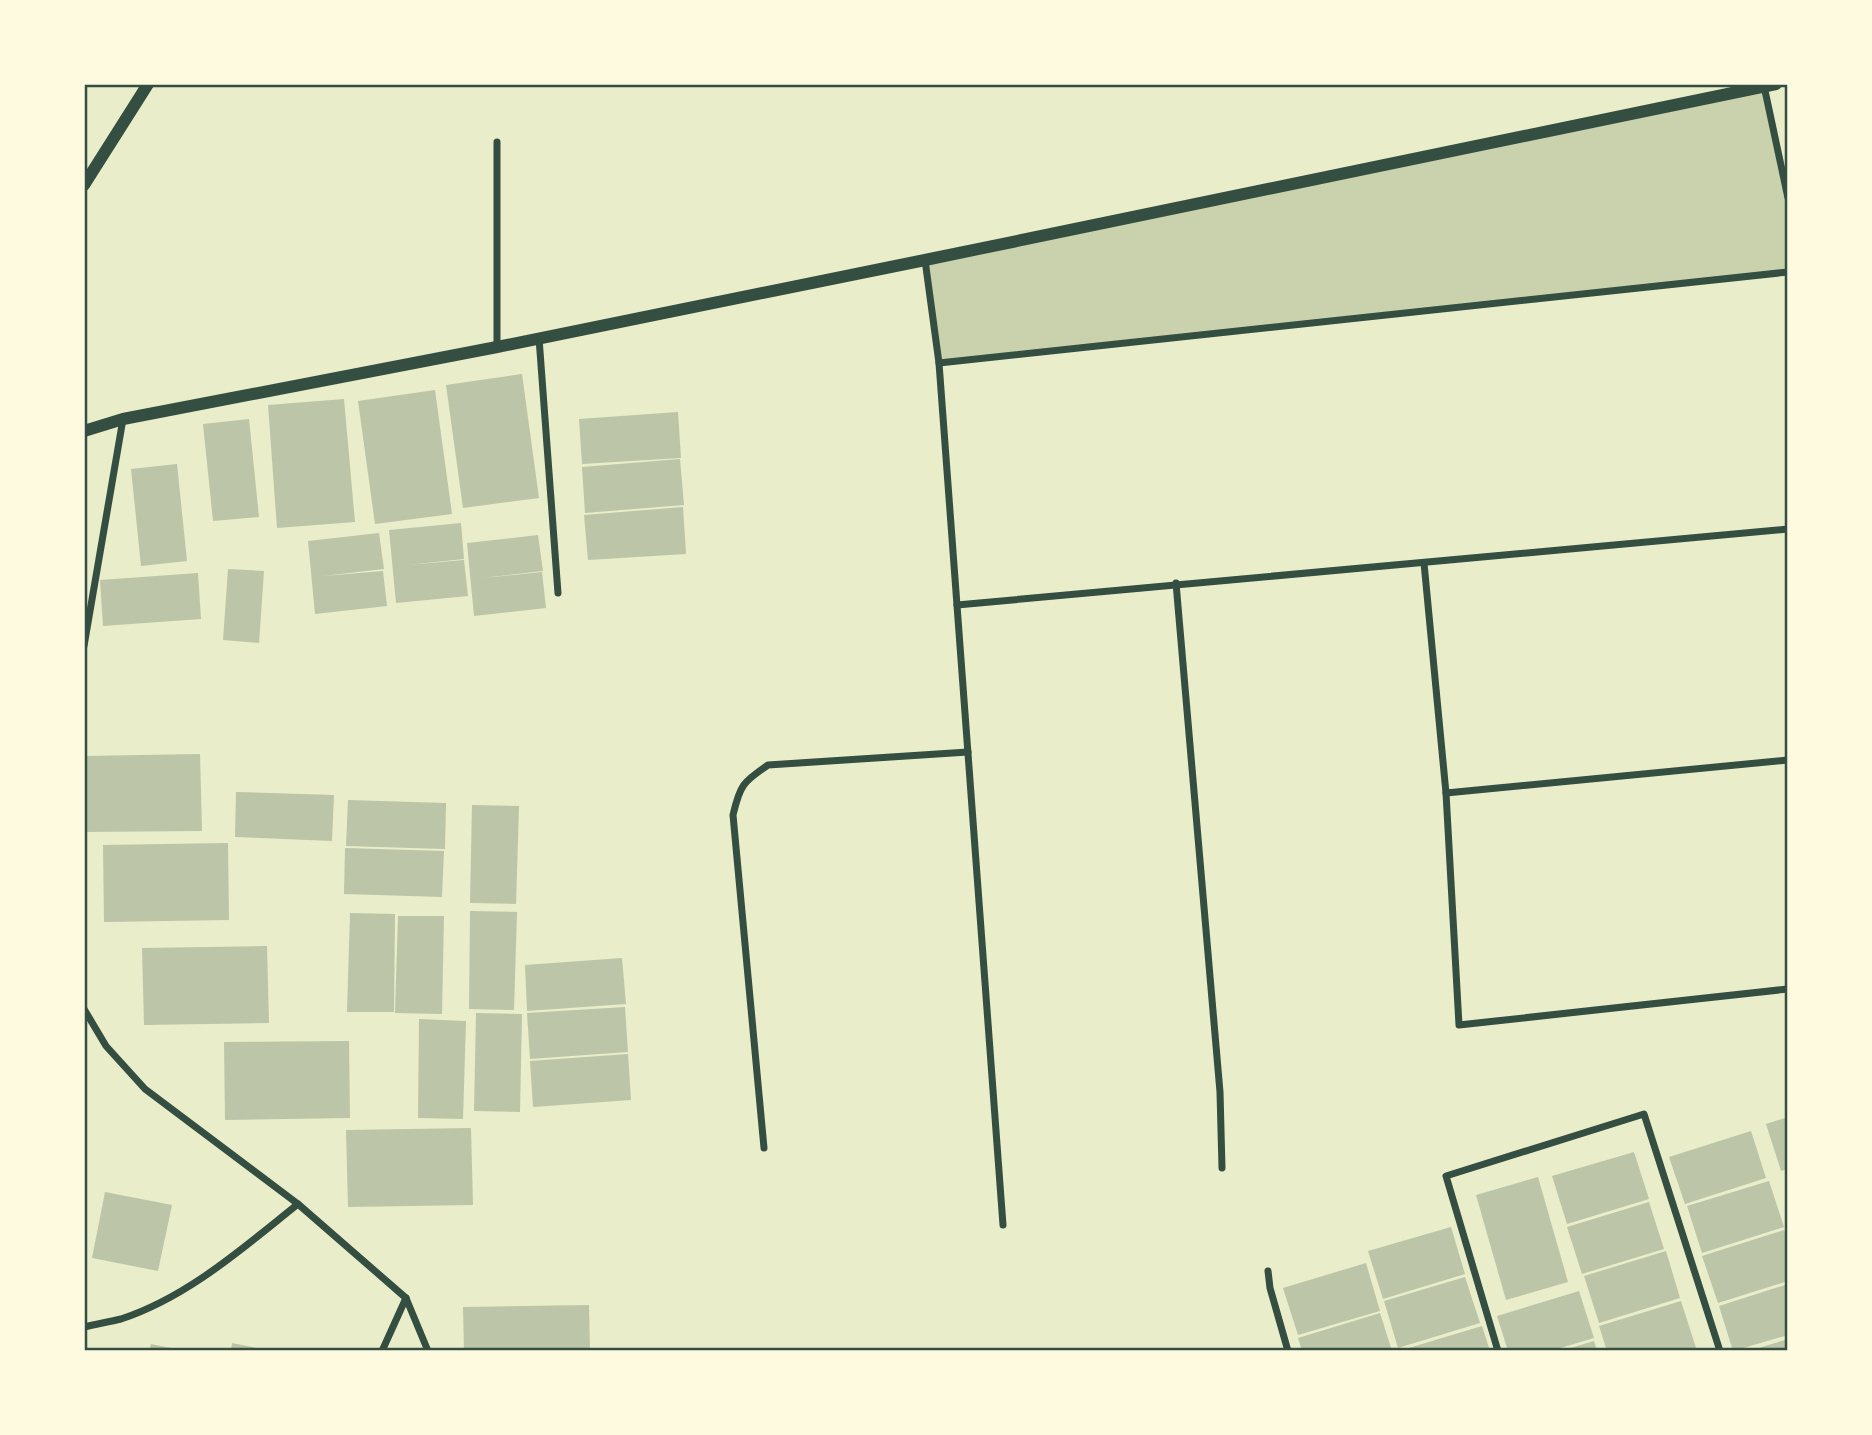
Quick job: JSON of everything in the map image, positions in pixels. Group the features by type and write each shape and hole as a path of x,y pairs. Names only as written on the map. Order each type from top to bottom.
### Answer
{"street":[{"path":"84,185 148,84"},
{"path":"84,432 123,419 498,347 1770,85 1788,198"},
{"path":"497,142 498,347"},
{"path":"925,260 939,363 1003,1225"},
{"path":"939,363 1788,272"},
{"path":"539,338 558,593"},
{"path":"84,646 123,419"},
{"path":"957,605 1788,529"},
{"path":"1424,563 1446,793 1459,1025 1788,989"},
{"path":"1176,583 1220,1091 1222,1168"},
{"path":"764,1149 733,814 738,792 747,779 768,765 968,752"},
{"path":"1446,793 1788,760"},
{"path":"84,1009 106,1046 145,1089 298,1204 407,1298 428,1351"},
{"path":"1498,1351 1446,1176 1644,1114 1720,1351"},
{"path":"84,1327 122,1318 181,1290 233,1256 298,1204"},
{"path":"1268,1271 1270,1288 1288,1351"},
{"path":"382,1351 407,1298"}],"green space":[{"path":"1764,86 1788,202 1788,272 939,363 925,260"}],"building":[{"path":"522,374 539,498 463,508 446,385"},
{"path":"435,390 452,514 375,524 358,401"},
{"path":"344,399 355,522 277,528 268,405"},
{"path":"678,412 681,458 582,464 579,419"},
{"path":"249,419 259,517 213,521 203,424"},
{"path":"680,459 684,505 585,513 582,467"},
{"path":"177,464 187,561 141,566 131,469"},
{"path":"683,507 686,554 588,560 584,515"},
{"path":"461,523 464,559 407,565 464,560 468,596 396,603 389,530"},
{"path":"379,533 384,569 323,576 383,571 387,606 315,614 308,541"},
{"path":"538,535 543,571 482,578 542,572 546,608 474,616 467,543"},
{"path":"228,569 264,571 259,643 223,640"},
{"path":"198,573 201,619 103,626 100,580"},
{"path":"200,754 202,831 84,832 84,756"},
{"path":"236,792 334,795 332,841 235,837"},
{"path":"348,800 446,803 445,849 346,846"},
{"path":"472,805 519,806 516,904 470,903"},
{"path":"228,843 229,920 104,922 103,845"},
{"path":"345,848 444,851 442,897 344,894"},
{"path":"470,911 517,912 514,1010 469,1009"},
{"path":"350,913 395,914 394,1012 347,1012"},
{"path":"398,916 444,916 442,1014 395,1013"},
{"path":"267,946 269,1023 144,1025 142,948"},
{"path":"622,958 626,1004 527,1011 525,965"},
{"path":"625,1007 628,1052 530,1059 527,1013"},
{"path":"476,1013 522,1014 520,1112 474,1111"},
{"path":"419,1019 466,1021 463,1119 418,1118"},
{"path":"349,1041 350,1118 225,1120 224,1042"},
{"path":"628,1054 631,1100 533,1107 530,1061"},
{"path":"1788,1117 1788,1169 1781,1171 1766,1124"},
{"path":"471,1128 473,1205 348,1207 346,1130"},
{"path":"1751,1131 1766,1178 1685,1204 1669,1157"},
{"path":"1634,1152 1649,1199 1567,1224 1552,1176"},
{"path":"1538,1177 1568,1282 1506,1300 1476,1195"},
{"path":"1769,1181 1784,1227 1702,1253 1687,1206"},
{"path":"105,1192 172,1205 158,1271 92,1258"},
{"path":"1649,1202 1664,1249 1582,1274 1567,1227"},
{"path":"1451,1227 1465,1274 1383,1299 1368,1251"},
{"path":"1784,1230 1788,1242 1788,1281 1718,1303 1702,1256"},
{"path":"1666,1251 1680,1298 1599,1323 1584,1276"},
{"path":"1366,1263 1380,1311 1298,1335 1283,1288"},
{"path":"1465,1277 1480,1323 1398,1348 1384,1301"},
{"path":"1788,1284 1788,1335 1733,1351 1719,1306"},
{"path":"1579,1291 1594,1338 1550,1351 1508,1351 1497,1316"},
{"path":"1681,1301 1696,1348 1686,1351 1607,1351 1599,1326"},
{"path":"589,1305 590,1351 464,1351 463,1307"},
{"path":"1380,1313 1392,1351 1302,1351 1298,1338"},
{"path":"1482,1326 1490,1351 1402,1351 1402,1350"},
{"path":"1788,1339 1788,1351 1752,1351 1752,1350"},
{"path":"1594,1341 1597,1351 1564,1351 1564,1350"},
{"path":"232,1343 267,1350 267,1351 231,1351"},
{"path":"151,1344 181,1350 181,1351 149,1351"}]}
